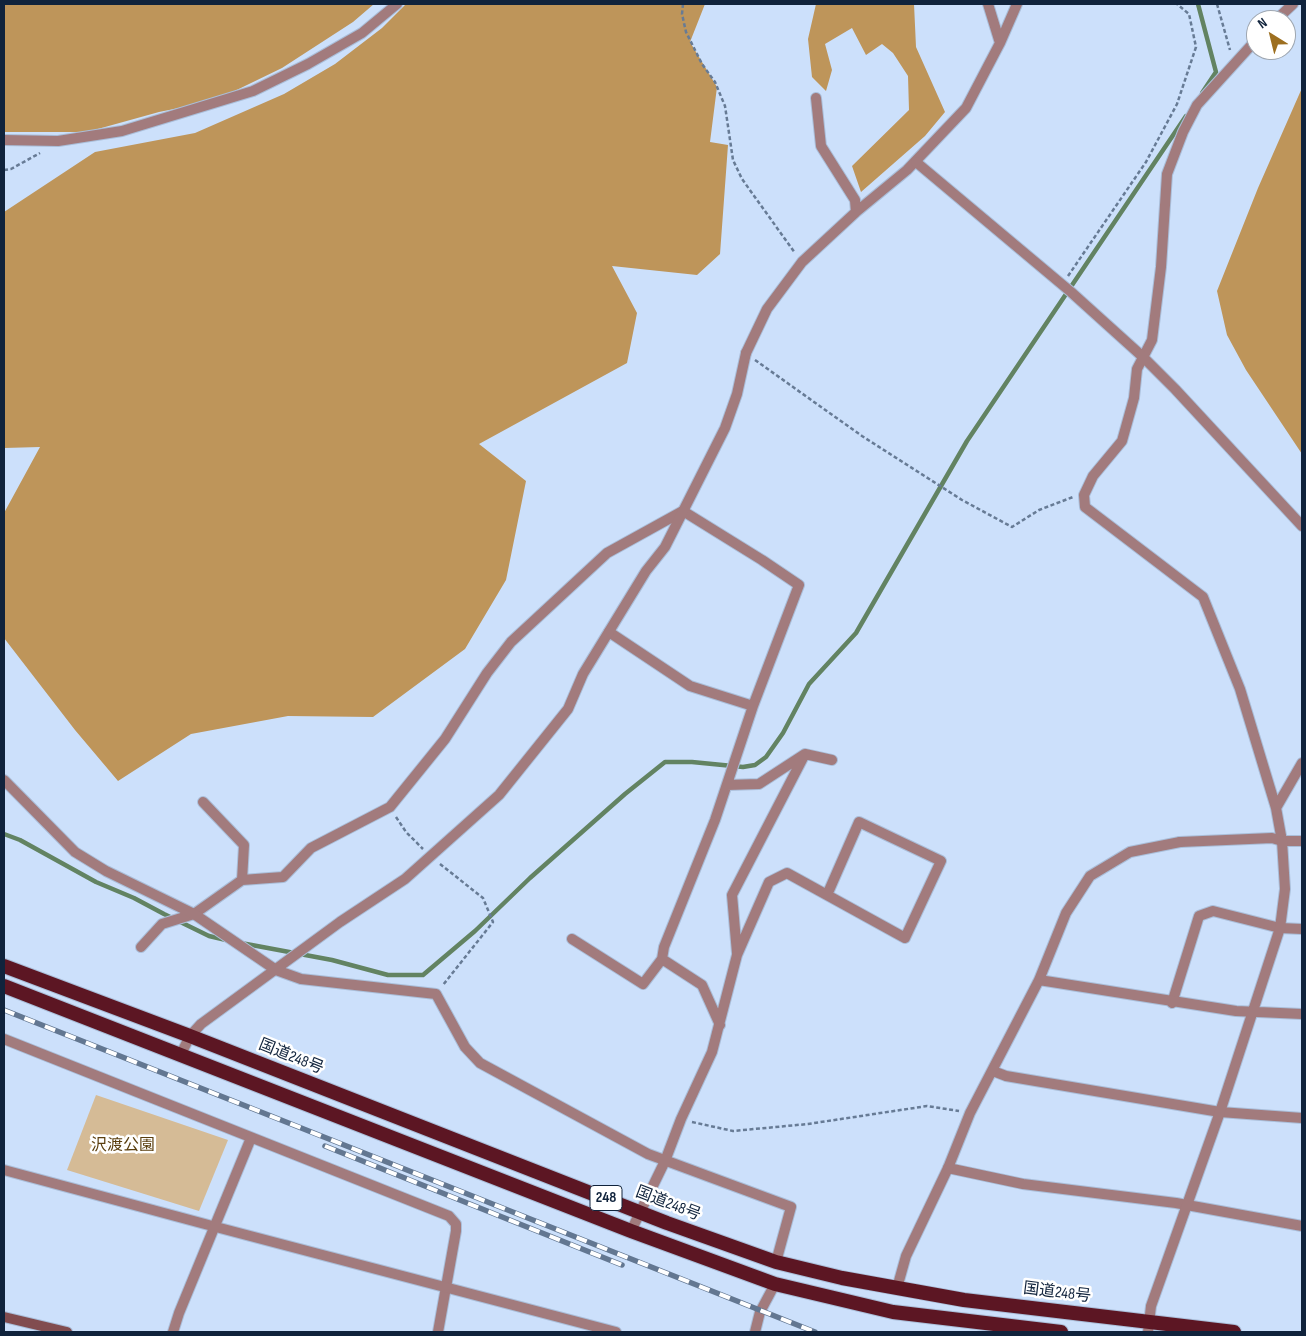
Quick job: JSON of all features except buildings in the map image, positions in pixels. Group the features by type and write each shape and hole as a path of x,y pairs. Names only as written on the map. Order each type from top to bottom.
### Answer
{"highway":[{"name":"国道248号","path":"4,966 190,1036 641,1212 776,1262 842,1278 964,1300 1149,1327 1234,1332"},
{"name":"248","path":"4,986 631,1231 776,1284 893,1312 1061,1332"}],"main road":[{"path":"4,1317 66,1332"}],"street":[{"path":"4,140 58,142 122,131 253,91 308,64 362,33 396,4"},
{"path":"988,4 1000,43"},
{"path":"180,1056 190,1036 201,1024 309,945 405,879 431,858 499,795 568,709 584,674 609,632 646,571 665,547 725,428 737,394 746,353 767,309 802,262 856,212 916,162 966,108 1000,43 1017,4"},
{"path":"1149,1327 1151,1306 1220,1112 1280,928 1285,889 1282,841 1276,808 1240,689 1203,597 1085,507 1084,495 1093,476 1122,441 1134,398 1137,369 1142,356 1152,340 1167,174 1183,132 1197,106 1246,51"},
{"path":"816,98 821,146 855,200 856,212"},
{"path":"916,162 1062,284 1142,356 1302,526"},
{"path":"572,939 643,984 662,959 664,947 686,887 715,820 753,706 799,585 683,512"},
{"path":"141,947 162,924 194,914 242,880 283,877 311,848 390,807 445,739 487,673 511,642 607,553 683,512"},
{"path":"609,632 690,686 753,706"},
{"path":"727,785 759,784 805,754 832,760"},
{"path":"737,955 732,895 805,754"},
{"path":"1276,808 1302,763"},
{"path":"4,780 75,852 106,871 194,914 276,970 301,978 436,994 465,1047 480,1063 568,1112 665,1162 734,1185 791,1207 776,1262"},
{"path":"203,802 244,845 242,880"},
{"path":"631,1231 665,1162 681,1119 712,1052 737,955 769,882 787,874 906,938 942,861 859,822 827,895"},
{"path":"897,1288 906,1256 948,1168 970,1113 1039,980 1066,913 1090,876 1130,852 1180,842 1272,838 1282,841 1302,841"},
{"path":"1172,1003 1199,916 1213,911 1280,928 1302,929"},
{"path":"662,959 702,985 720,1024"},
{"path":"1039,980 1172,1003 1252,1013 1302,1014"},
{"path":"4,1039 449,1216 456,1224 456,1231 438,1332"},
{"path":"993,1071 1006,1076 1220,1112 1302,1118"},
{"path":"174,1332 179,1313 251,1138"},
{"path":"948,1168 1023,1184 1187,1205 1302,1226"},
{"path":"4,1170 616,1332"},
{"path":"755,1332 760,1312 776,1284"}],"path":[{"path":"683,4 682,14 686,32 702,64 715,82 725,106 733,160 742,179 802,262"},
{"path":"1062,284 1084,255 1146,162 1177,104 1196,47 1189,14 1177,4"},
{"path":"1217,4 1234,64"},
{"path":"4,170 11,169 58,142"},
{"path":"746,353 862,436 948,491 1012,527 1039,510 1084,495"},
{"path":"390,807 406,832 431,858 483,898 494,922 436,994"},
{"path":"681,1119 733,1132 808,1124 927,1106 970,1113"}],"green space":[{"name":"沢渡公園","path":"96,1095 228,1140 199,1211 67,1170"}],"shaded area":[{"path":"4,4 374,4 353,22 282,68 214,101 159,112 87,132 4,132"},
{"path":"406,4 705,4 690,42 717,87 710,142 728,145 720,254 697,275 612,266 637,313 627,363 479,444 526,481 506,580 465,649 373,717 288,716 191,734 118,781 75,730 4,638 4,513 40,447 4,448 4,212 95,152 195,133 284,94 335,64 382,28"},
{"path":"816,4 914,4 916,47 945,112 925,136 861,192 852,166 909,110 908,76 893,53 882,44 866,55 852,28 825,44 832,70 826,91 812,77 808,39"},
{"path":"1302,88 1302,454 1246,370 1227,335 1217,291 1258,188"}],"waterway":[{"path":"1198,4 1216,72 1202,93"},
{"path":"241,943 332,960 388,975 423,975 475,931 530,878 625,794 665,762 692,762 743,767 755,765 766,757 783,733 809,684 856,633 967,441 1186,116"},
{"path":"4,834 20,840 96,882 134,898 209,936 226,940"}],"railway":[{"path":"4,1010 815,1332"},
{"path":"325,1146 622,1265"}]}
